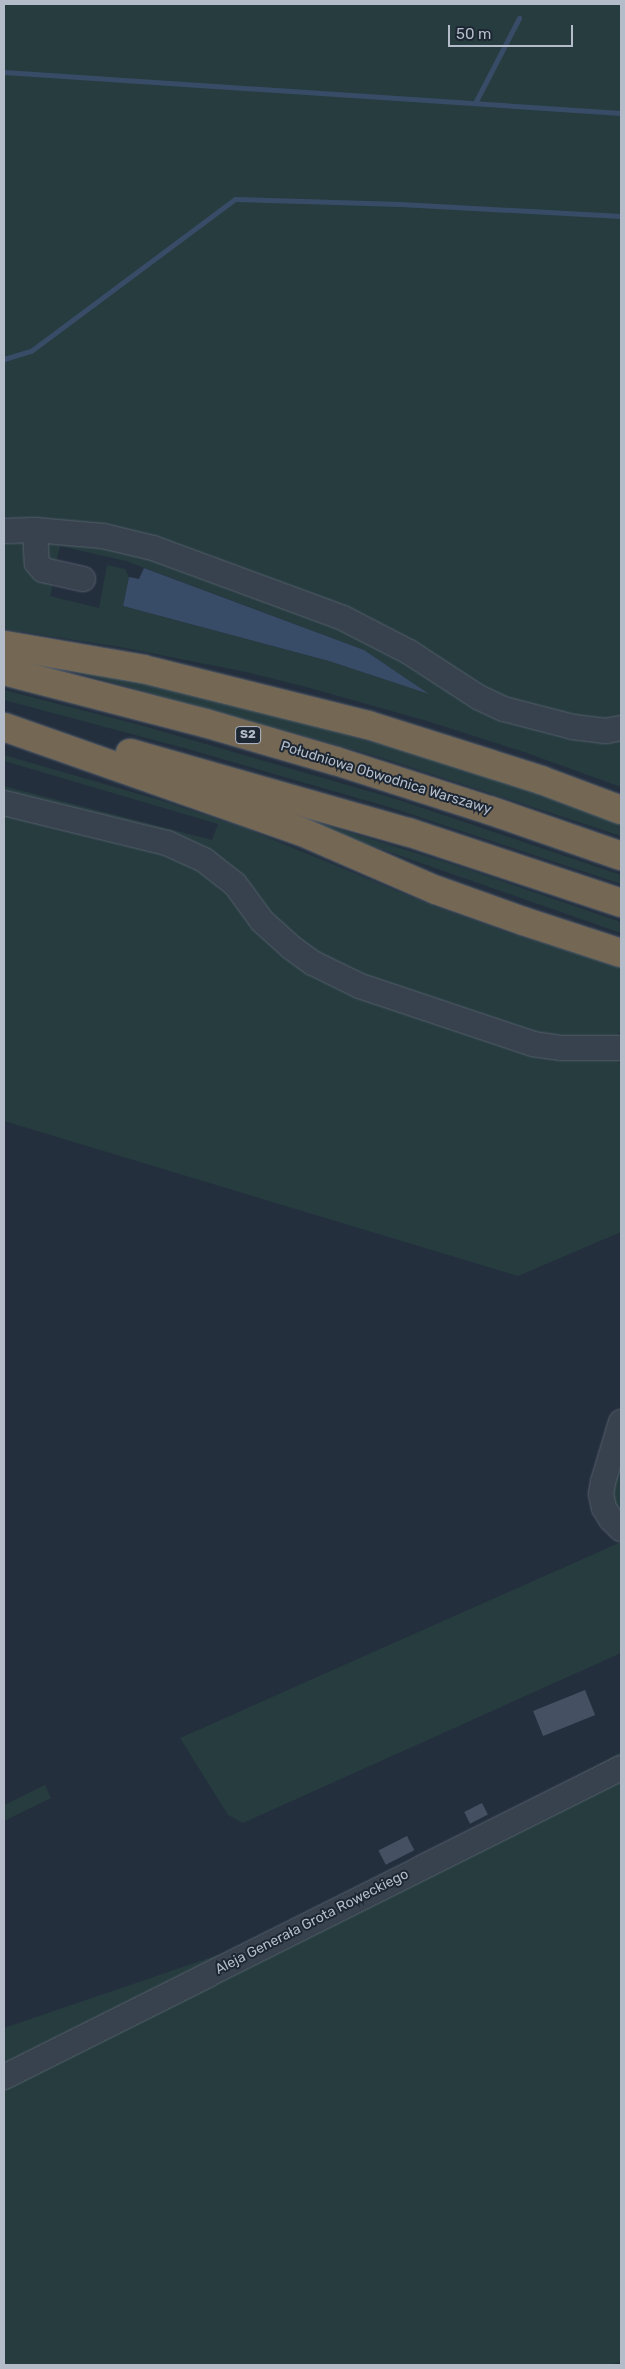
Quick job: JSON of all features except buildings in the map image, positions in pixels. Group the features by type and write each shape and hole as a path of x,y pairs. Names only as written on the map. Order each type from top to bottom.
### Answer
{"highway":[{"path":"4,645 144,669 340,717 541,780 621,810"},
{"name":"Południowa Obwodnica Warszawy","path":"4,671 188,718 345,764 489,810 621,856"},
{"path":"4,720 190,769 366,820 621,904"},
{"path":"4,727 300,831 445,893 621,953"}],"street":[{"path":"4,532 35,530 103,536 153,548 343,618 409,652 478,697 504,709 581,728 606,730 621,728"},
{"path":"35,530 37,563 43,570 83,579"},
{"path":"4,803 167,843 204,860 235,884 252,904 262,920 292,948 313,963 360,986 533,1044 562,1048 621,1048"},
{"path":"621,1422 603,1482 602,1494 604,1508 621,1529"},
{"name":"Aleja Generała Grota Roweckiego","path":"4,2077 621,1768"}],"green space":[{"path":"4,4 621,4 621,719 599,722 573,718 497,695 473,684 441,660 389,628 323,600 202,557 4,525"},
{"path":"4,538 22,540 26,544 54,580 50,596 99,608 107,565 125,569 129,577 123,606 329,661 427,693 364,650 126,561 60,546 55,568 47,564 47,540 124,549 306,612 459,691 621,738 621,787 524,752 427,721 306,687 246,672 120,647 4,629"},
{"path":"57,667 149,682 409,752 496,779 621,825 621,836 379,757"},
{"path":"4,690 140,725 399,800 621,875 621,884 389,807 184,748 4,700"},
{"path":"4,755 163,801 250,830 434,906 516,935 621,967 621,1032 619,1032 618,1041 569,1044 316,961 227,872 4,800 4,786 212,840 218,824 4,761"},
{"path":"4,808 180,852 343,986 619,1055 619,1063 621,1064 621,1232 518,1276 4,1121"},
{"path":"313,821 458,866 621,922 621,933 312,825"},
{"path":"621,1444 621,1512 615,1505 612,1491"},
{"path":"621,1542 621,1653 243,1823 228,1815 180,1738"},
{"path":"621,1752 621,2362 608,2365 4,2365 4,2028 303,1926"},
{"path":"45,1785 51,1798 4,1821 4,1805"}],"water":[{"path":"144,568 364,650 429,694 329,661 123,606 129,577 139,579"}],"waterway":[{"path":"475,103 519,18"},
{"path":"4,72 621,113"},
{"path":"4,359 31,351 235,199 400,204 621,216"}]}
